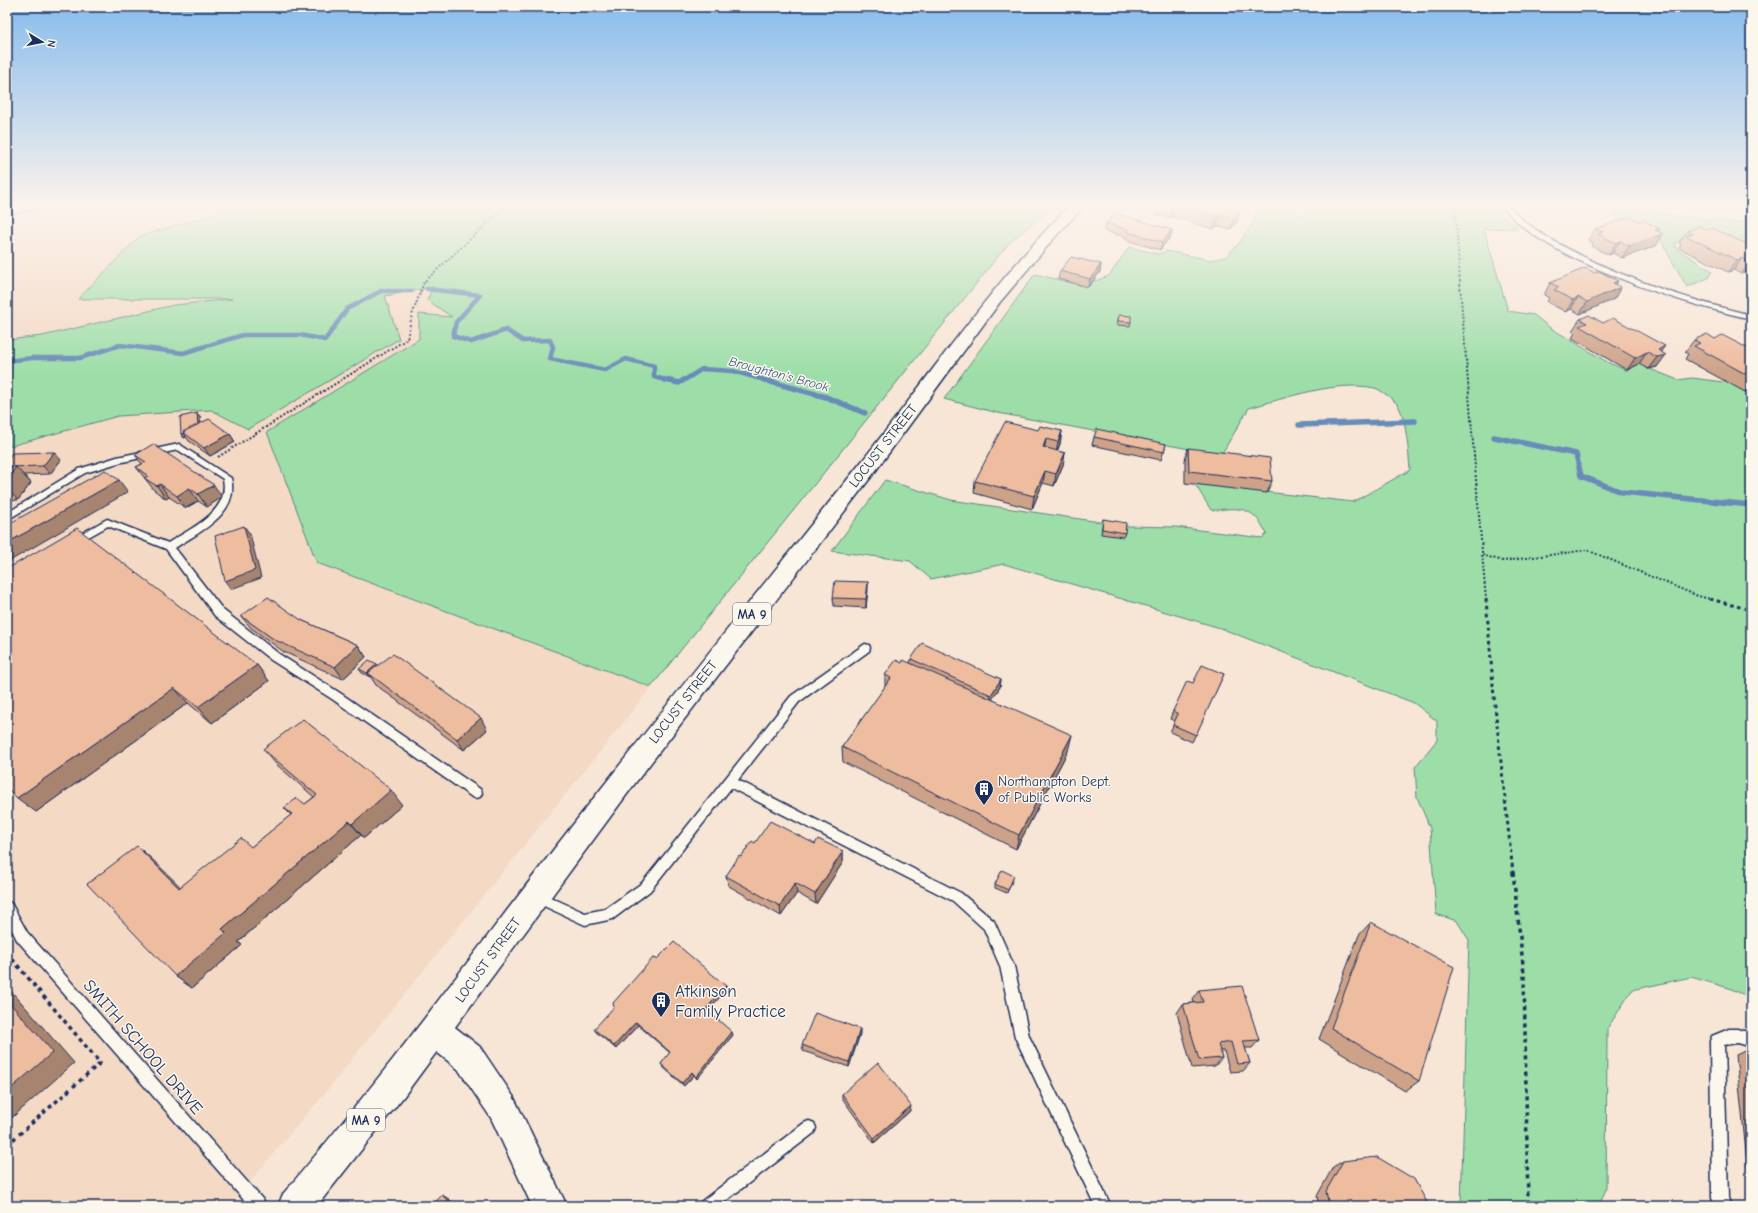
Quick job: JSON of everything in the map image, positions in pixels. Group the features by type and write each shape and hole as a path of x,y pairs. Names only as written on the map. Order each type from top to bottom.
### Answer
{"main road":[{"name":"LOCUST STREET","path":"295,1206 435,1032 640,756 880,451 1004,287 1026,261"},
{"path":"435,1032 469,1058 502,1106 550,1206"}],"lane":[{"path":"1585,261 1635,284 1676,297 1751,317"},
{"path":"7,517 82,471 117,460 179,447 227,478 229,490 223,507 211,519 169,546"},
{"path":"61,549 108,522 169,546 218,612 275,657 336,696 476,793"},
{"path":"535,896 585,919 608,914 646,887 795,699 865,648"},
{"path":"729,781 957,897 988,924 1006,966 1022,1036 1103,1206"},
{"name":"SMITH SCHOOL DRIVE","path":"7,907 22,936 258,1206"},
{"path":"1723,1206 1720,1198 1717,1041 1725,1036 1740,1036 1751,1040"},
{"path":"708,1206 809,1128"}],"path":[{"path":"206,465 407,339 412,316 424,282 447,261"},
{"path":"1458,261 1494,697 1524,974 1528,1206"},
{"path":"1482,555 1502,562 1587,550 1698,596 1751,610"},
{"path":"7,954 100,1063 7,1145"}],"shaded area":[{"path":"7,261 995,261 328,1089 229,1206 7,1206"}],"green space":[{"path":"116,261 995,261 651,687 317,563 267,432 419,339 419,314 452,317 427,300 433,287 385,296 399,339 248,429 211,410 118,416 7,447 7,340 42,336 174,305 232,299 78,299"},
{"path":"1120,261 1493,261 1508,311 1534,315 1549,327 1609,363 1626,370 1639,364 1648,369 1678,380 1692,378 1730,383 1745,392 1751,388 1751,998 1729,988 1691,977 1632,990 1607,1029 1606,1189 1599,1206 1461,1206 1469,940 1457,921 1436,914 1430,828 1417,797 1415,767 1437,740 1437,721 1414,703 1220,628 1004,564 931,579 910,561 832,551 885,480 951,500 1127,526 1175,527 1262,538 1267,534 1256,517 1241,509 1211,510 1195,484 1353,502 1410,470 1403,417 1400,409 1393,400 1375,388 1344,386 1327,388 1249,408 1221,455 998,413 944,399 1035,274 1088,287 1092,282 1109,276"},
{"path":"1672,261 1695,261 1712,271 1708,278 1687,287"}],"building":[{"path":"1068,261 1086,261 1101,264 1090,279 1060,271"},
{"path":"1585,268 1595,273 1599,271 1618,281 1613,283 1621,287 1587,302 1578,297 1573,300 1554,290 1559,287 1550,283"},
{"path":"1119,315 1131,316 1131,322 1118,321"},
{"path":"1589,315 1603,323 1613,318 1665,346 1658,350 1666,355 1657,357 1647,352 1635,358 1579,326 1587,323 1580,319"},
{"path":"1707,334 1715,339 1722,335 1751,350 1751,377 1694,346 1700,343 1694,340"},
{"path":"197,413 198,425 181,434 180,417"},
{"path":"209,419 230,434 204,448 183,432"},
{"path":"1005,422 1038,430 1040,426 1062,431 1058,442 1046,439 1043,447 1065,453 1056,474 1045,471 1034,496 975,481"},
{"path":"1097,429 1166,444 1164,452 1094,437"},
{"path":"153,444 214,485 198,494 189,488 177,496 160,484 157,486 144,478 148,476 136,467 146,462 135,455"},
{"path":"1188,448 1270,458 1272,481 1189,471"},
{"path":"54,452 43,466 7,467 7,460 12,453"},
{"path":"7,467 16,467 7,479"},
{"path":"105,470 119,480 7,543 7,525"},
{"path":"1103,519 1126,523 1125,533 1102,529"},
{"path":"244,526 255,570 225,581 215,536"},
{"path":"77,528 257,665 198,707 174,688 17,798 7,788 7,569"},
{"path":"835,581 868,582 866,599 833,598"},
{"path":"268,597 301,620 358,645 335,667 275,640 241,616"},
{"path":"922,643 1001,679 991,695 911,659"},
{"path":"393,654 481,718 457,739 368,673"},
{"path":"369,660 377,664 367,673 359,669"},
{"name":"Northampton Dept. of Public Works","path":"896,660 902,663 903,660 1072,735 1019,835 842,747 891,678 885,675"},
{"path":"1202,665 1224,674 1196,735 1173,725 1178,714 1173,711 1187,681 1193,683"},
{"path":"303,719 391,790 352,824 349,821 222,929 226,933 175,976 87,884 137,846 179,888 241,838 251,847 292,814 284,808 297,798 305,804 317,795 263,749"},
{"path":"770,821 815,844 818,839 843,851 815,894 795,883 780,906 726,876 739,856 741,857 752,841 755,843"},
{"path":"1002,870 1014,876 1008,890 995,884"},
{"path":"1371,922 1454,967 1419,1081 1331,1028"},
{"name":"Atkinson Family Practice","path":"674,942 726,986 706,1009 732,1032 696,1077 692,1072 682,1083 661,1064 670,1052 636,1022 614,1046 594,1029 614,1007 613,1003 653,958 657,959"},
{"path":"1242,986 1259,1040 1243,1041 1250,1063 1237,1064 1231,1042 1218,1044 1222,1058 1199,1060 1183,1004 1203,1002 1199,990"},
{"path":"7,1000 53,1052 7,1092"},
{"path":"815,1013 860,1029 849,1062 802,1045"},
{"path":"878,1062 911,1106 874,1138 842,1094"},
{"path":"1377,1157 1414,1179 1429,1206 1329,1206 1326,1191 1343,1161"},
{"path":"442,1195 453,1206 432,1206"}],"waterway":[{"name":"Broughton's Brook","path":"427,289 480,295 456,322 453,336 471,342 506,330 523,341 550,340 553,347 550,359 605,370 626,359 654,366 654,377 666,380"},
{"name":"Broughton's Brook","path":"7,361 32,358 80,358 120,345 183,353 243,335 300,335 325,340 347,309 381,291 412,291"},
{"name":"Broughton's Brook","path":"683,381 702,369 733,371 768,381"},
{"name":"Broughton's Brook","path":"666,380 679,383 684,380"},
{"name":"Broughton's Brook","path":"764,380 826,397 865,413"},
{"name":"Broughton's Brook","path":"1299,425 1415,421"},
{"name":"Broughton's Brook","path":"1494,437 1576,454 1581,476 1622,492 1751,505"}],"place":[{"name":"Northampton Dept. of Public Works","path":"984,806"},
{"name":"Atkinson Family Practice","path":"661,1018"}]}
